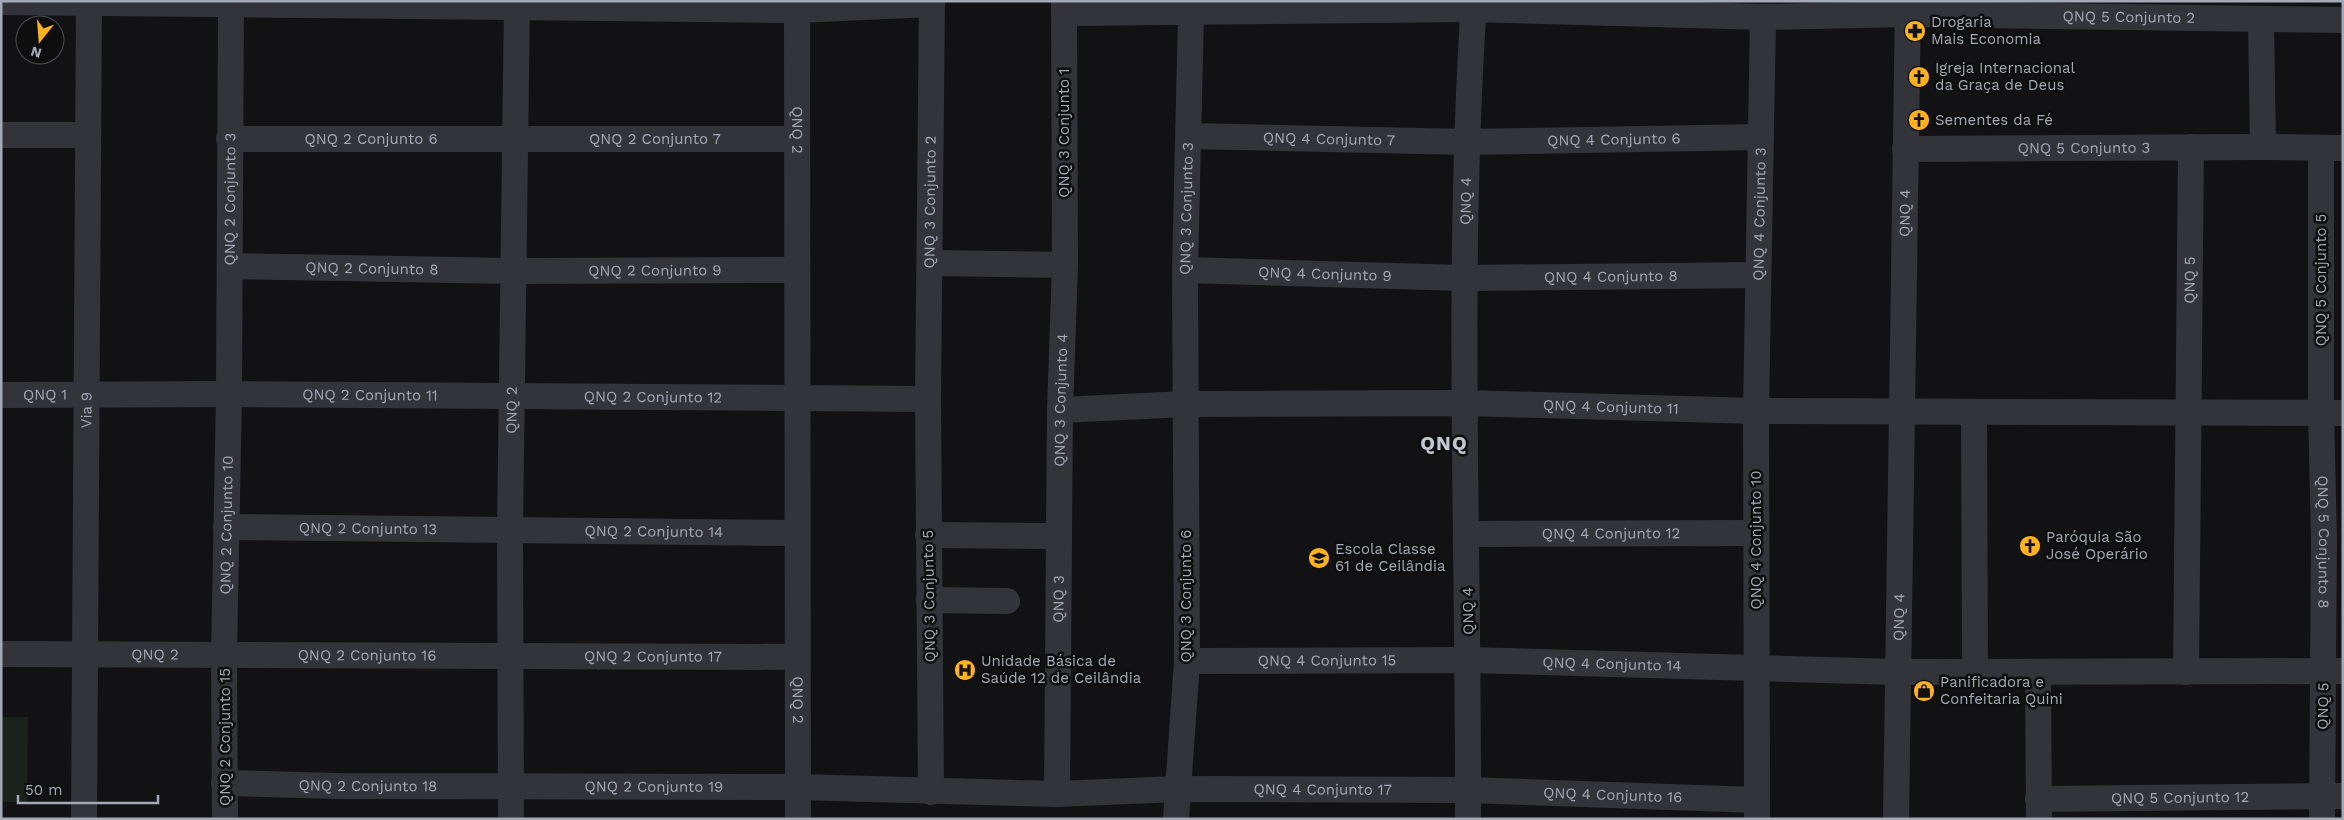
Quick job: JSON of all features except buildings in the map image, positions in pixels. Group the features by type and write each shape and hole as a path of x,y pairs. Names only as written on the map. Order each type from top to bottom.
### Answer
{"street":[{"path":"1,2 517,4 796,10 932,3"},
{"name":"Via 9","path":"84,819 90,2"},
{"name":"QNQ 3 Conjunto 2","path":"928,400 932,3"},
{"name":"QNQ 2 Conjunto 3","path":"229,394 231,4"},
{"name":"QNQ 2","path":"511,819 510,531 517,4"},
{"path":"1064,7 1191,14 1473,5 1763,17 1908,8"},
{"name":"QNQ 4","path":"1468,819 1465,278 1467,142 1473,5"},
{"name":"QNQ 3 Conjunto 1","path":"1064,7 1065,265"},
{"name":"QNQ 4","path":"1896,819 1908,8"},
{"name":"QNQ 5 Conjunto 2","path":"1908,8 2261,20 2343,20"},
{"name":"QNQ 2","path":"796,10 798,819"},
{"name":"QNQ 3 Conjunto 3","path":"1186,404 1185,270 1190,136 1191,14"},
{"name":"QNQ 4 Conjunto 3","path":"1756,411 1763,17"},
{"path":"2261,20 2263,147"},
{"path":"1,135 88,135"},
{"name":"QNQ 4 Conjunto 7","path":"1190,136 1467,142"},
{"name":"QNQ 2 Conjunto 6","path":"229,139 515,137"},
{"name":"QNQ 2 Conjunto 7","path":"515,137 796,139"},
{"name":"QNQ 4 Conjunto 6","path":"1467,142 1760,137"},
{"name":"QNQ 5","path":"2186,672 2190,412 2191,147"},
{"name":"QNQ 5 Conjunto 3","path":"1905,149 2332,148"},
{"name":"QNQ 5 Conjunto 5","path":"2332,148 2332,412"},
{"path":"930,263 1065,265"},
{"name":"QNQ 3 Conjunto 4","path":"1059,536 1060,410 1065,265"},
{"name":"QNQ 2 Conjunto 8","path":"230,266 514,271"},
{"name":"QNQ 2 Conjunto 9","path":"514,271 797,270"},
{"name":"QNQ 4 Conjunto 9","path":"1185,270 1465,278"},
{"name":"QNQ 4 Conjunto 8","path":"1465,278 1758,275"},
{"path":"88,395 229,394"},
{"name":"QNQ 2 Conjunto 11","path":"229,394 511,398"},
{"name":"QNQ 2 Conjunto 10","path":"224,656 229,394"},
{"name":"QNQ 1","path":"1,395 88,395"},
{"name":"QNQ 2 Conjunto 12","path":"511,398 797,400"},
{"path":"797,400 928,400"},
{"name":"QNQ 3 Conjunto 5","path":"928,400 931,792"},
{"path":"1060,410 1186,404 1466,403"},
{"name":"QNQ 4 Conjunto 11","path":"1466,403 1756,411"},
{"name":"QNQ 3 Conjunto 6","path":"1177,789 1187,661 1186,404"},
{"path":"1756,411 2332,412"},
{"name":"QNQ 4 Conjunto 10","path":"1756,411 1757,809"},
{"path":"1974,412 1975,672"},
{"name":"QNQ 5 Conjunto 8","path":"2332,412 2333,671"},
{"name":"QNQ 2 Conjunto 13","path":"226,528 510,531"},
{"name":"QNQ 2 Conjunto 14","path":"510,531 797,534"},
{"name":"QNQ 4 Conjunto 12","path":"1467,534 1756,533"},
{"path":"928,534 1059,536"},
{"name":"QNQ 3","path":"1057,794 1059,536"},
{"path":"929,600 1007,601"},
{"path":"1,654 86,654"},
{"name":"QNQ 2","path":"86,654 224,656"},
{"name":"QNQ 2 Conjunto 16","path":"224,656 510,654"},
{"name":"QNQ 2 Conjunto 17","path":"510,654 797,657"},
{"name":"QNQ 2 Conjunto 15","path":"224,656 225,819"},
{"name":"QNQ 4 Conjunto 15","path":"1187,661 1468,660"},
{"name":"QNQ 4 Conjunto 14","path":"1468,660 1756,669"},
{"path":"1756,669 1899,672"},
{"name":"QNQ 5","path":"1899,672 2333,671 2329,804"},
{"path":"2038,672 2038,809"},
{"name":"QNQ 2 Conjunto 18","path":"224,783 511,787"},
{"name":"QNQ 2 Conjunto 19","path":"511,787 798,787"},
{"path":"798,787 1057,794 1177,789 1176,819"},
{"name":"QNQ 4 Conjunto 17","path":"1177,789 1468,790"},
{"name":"QNQ 4 Conjunto 16","path":"1468,790 1757,809"},
{"name":"QNQ 5 Conjunto 12","path":"2038,809 2329,804"}],"shaded area":[{"path":"1,717 28,717 27,802 1,802"}],"place":[{"name":"Drogaria Mais Economia","path":"1915,31"},
{"name":"Igreja Internacional da Graça de Deus","path":"1919,77"},
{"name":"Sementes da Fé","path":"1919,120"},
{"name":"Paróquia São José Operário","path":"2030,546"},
{"name":"Escola Classe 61 de Ceilândia","path":"1319,558"},
{"name":"Unidade Básica de Saúde 12 de Ceilândia","path":"965,670"},
{"name":"Panificadora e Confeitaria Quini","path":"1924,691"}],"district":[{"name":"QNQ","path":"1444,443"}]}
